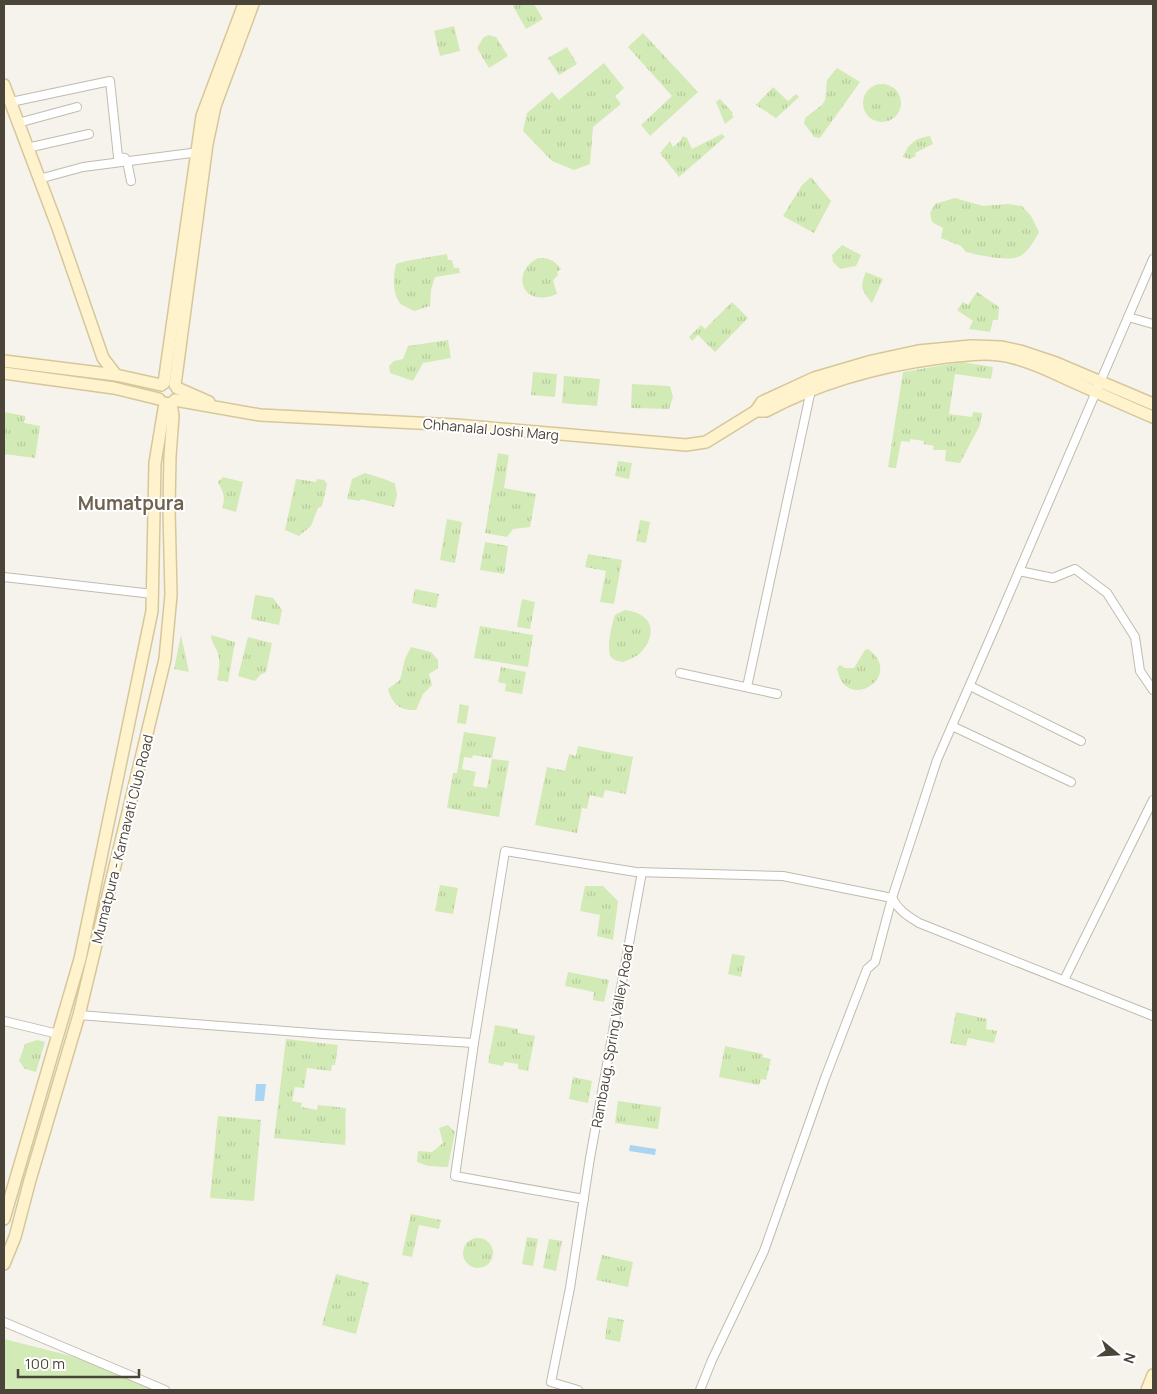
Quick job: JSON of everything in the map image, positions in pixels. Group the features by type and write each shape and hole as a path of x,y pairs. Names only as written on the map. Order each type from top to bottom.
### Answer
{"street":[{"path":"169,385 157,392 168,401 178,395 169,385 201,152 202,116 244,4"},
{"path":"201,152 215,106 253,4"},
{"path":"10,102 110,81 118,157 125,158 127,161 131,181"},
{"path":"4,85 58,228 103,358 116,375"},
{"path":"18,123 76,107"},
{"path":"27,148 89,134"},
{"path":"39,179 83,167 201,152"},
{"path":"700,1390 712,1360 764,1251 825,1078 867,969 875,962 892,898 937,760 1153,259"},
{"path":"1128,317 1153,324"},
{"name":"Chhanalal Joshi Marg","path":"4,373 114,388 168,401 260,415 456,424 686,445 706,442 756,411 762,402 814,378 872,361 918,351 971,346 1042,359 1153,417"},
{"name":"Chhanalal Joshi Marg","path":"756,411 766,411 811,390 856,375 906,363 1001,351"},
{"name":"Chhanalal Joshi Marg","path":"4,360 116,375 169,385 213,403 217,407"},
{"name":"Chhanalal Joshi Marg","path":"1098,387 1153,404"},
{"path":"748,687 811,390"},
{"name":"Mumatpura - Karnavati Club Road","path":"4,1219 80,959 125,746 152,611 155,463 168,401"},
{"name":"Mumatpura - Karnavati Club Road","path":"4,1264 15,1237 79,1015 165,659 171,595 170,491 173,416 168,401"},
{"path":"1019,571 1054,578 1075,569 1107,592 1135,637 1140,671 1153,690"},
{"path":"4,577 153,594"},
{"path":"680,672 777,694"},
{"path":"970,686 1081,741"},
{"path":"952,726 1070,782"},
{"path":"1064,980 1153,800"},
{"path":"584,1199 455,1176 474,1043 505,852 642,872 783,876 892,898 904,914 919,923 1153,1016"},
{"name":"Rambaug, Spring Valley Road","path":"578,1390 551,1382 570,1288 642,872"},
{"path":"79,1015 324,1034 474,1043"},
{"path":"4,1021 58,1034"},
{"path":"4,1322 165,1390"},
{"path":"1148,1390 1153,1375"}],"green space":[{"path":"517,4 534,4 543,19 526,29 513,6"},
{"path":"454,26 460,51 440,56 434,31"},
{"path":"643,33 698,92 650,136 641,125 672,96 628,47"},
{"path":"488,35 496,37 508,56 489,68 477,48 483,38"},
{"path":"567,47 577,64 559,75 548,58"},
{"path":"604,63 624,88 615,96 621,104 593,127 590,164 574,170 552,161 523,131 527,113 552,92 559,100"},
{"path":"837,68 860,82 820,138 814,137 804,123 806,117 822,105 825,100 827,80"},
{"path":"882,84 896,89 901,103 896,117 882,122 868,117 863,103 868,89"},
{"path":"773,87 788,101 796,94 799,97 776,118 756,105"},
{"path":"720,99 733,113 734,117 725,124 716,102"},
{"path":"722,134 725,137 679,177 660,153 670,141 673,147 683,136 687,138 692,149"},
{"path":"930,136 933,144 915,153 916,156 910,159 903,157 913,142"},
{"path":"811,177 831,201 814,233 783,216 802,185"},
{"path":"955,198 983,206 1008,204 1022,206 1031,216 1039,232 1027,250 1017,257 995,258 966,252 961,246 941,238 943,228 932,222 930,213 935,204"},
{"path":"842,245 861,255 856,266 840,269 833,262 832,255"},
{"path":"447,254 448,260 452,260 454,268 459,268 460,273 435,277 431,290 430,306 414,311 402,305 395,291 394,274 396,264"},
{"path":"538,258 551,260 561,269 553,280 557,294 536,297 528,293 524,287 522,280 524,272 529,264"},
{"path":"866,272 883,279 872,303 862,285"},
{"path":"977,292 999,307 998,320 993,320 990,332 969,329 973,321 957,310 963,302 968,305"},
{"path":"732,302 748,318 715,352 698,335 692,341 689,337 701,325 705,329"},
{"path":"448,340 451,358 423,363 413,381 390,373 389,366 394,361 403,359 408,346"},
{"path":"962,362 993,367 991,379 955,374 949,414 972,417 973,412 982,413 980,425 960,463 945,461 946,450 933,450 934,446 924,444 924,441 910,439 910,442 901,441 896,468 888,467 903,372"},
{"path":"533,372 557,374 555,397 531,395"},
{"path":"564,376 600,379 597,406 562,403"},
{"path":"632,384 670,386 673,397 669,409 631,408"},
{"path":"4,412 25,416 24,423 40,426 35,458 4,454"},
{"path":"498,453 509,455 504,488 536,494 530,527 513,529 507,537 485,533"},
{"path":"618,461 632,463 629,479 615,476"},
{"path":"365,473 395,484 397,495 394,507 361,499 360,501 347,499 352,479"},
{"path":"223,477 243,482 236,512 222,508 224,501 218,482"},
{"path":"296,479 316,482 317,479 324,480 327,484 322,506 318,508 311,526 299,536 285,530"},
{"path":"447,519 462,522 455,563 440,560"},
{"path":"640,520 650,522 646,543 636,541"},
{"path":"485,542 508,546 504,574 480,570"},
{"path":"588,554 622,560 614,604 600,602 606,571 585,567"},
{"path":"415,589 439,594 436,608 412,603"},
{"path":"255,595 273,598 282,610 279,625 251,619"},
{"path":"522,599 535,602 530,629 517,627"},
{"path":"625,610 641,615 646,619 651,629 649,641 642,651 623,662 612,658 609,644 615,615"},
{"path":"480,626 533,635 528,667 474,658"},
{"path":"181,635 189,672 174,669"},
{"path":"211,635 235,642 228,682 217,680 219,658"},
{"path":"248,637 272,643 266,672 255,681 238,676"},
{"path":"411,647 431,652 438,660 438,668 429,674 432,685 423,694 416,710 398,706 392,699 388,689 400,680 405,659"},
{"path":"868,649 878,659 880,670 877,679 870,686 860,690 851,689 842,682 837,668 840,665 845,668 854,668 865,650"},
{"path":"501,667 526,672 522,694 505,691 506,684 498,682"},
{"path":"460,704 469,706 466,724 457,723"},
{"path":"464,732 496,737 492,758 473,755 472,758 464,757 462,769 476,772 473,786 487,788 492,759 509,761 499,817 447,808 453,773 457,773"},
{"path":"578,746 633,757 626,794 605,790 603,798 590,795 587,809 582,808 577,833 535,825 547,767 565,771 569,754 576,756"},
{"path":"440,885 458,888 453,914 435,911"},
{"path":"585,886 603,886 618,901 613,940 597,936 600,915 580,911"},
{"path":"732,954 745,956 741,977 728,974"},
{"path":"568,972 609,980 604,1002 593,1000 594,992 565,986"},
{"path":"956,1012 987,1019 986,1029 997,1031 994,1043 968,1038 966,1046 950,1043"},
{"path":"495,1025 518,1029 518,1033 535,1036 528,1071 518,1069 518,1064 504,1062 503,1066 488,1063"},
{"path":"286,1039 338,1045 335,1065 332,1065 331,1071 307,1068 304,1088 295,1087 292,1101 302,1103 301,1107 317,1110 318,1105 346,1108 345,1145 274,1138"},
{"path":"37,1040 45,1042 36,1072 25,1069 19,1061 25,1044"},
{"path":"725,1046 763,1054 762,1057 771,1059 766,1080 761,1079 759,1085 719,1077"},
{"path":"573,1077 592,1081 588,1103 569,1099"},
{"path":"618,1101 661,1107 658,1129 615,1123"},
{"path":"218,1116 261,1120 254,1201 210,1198"},
{"path":"448,1125 455,1132 448,1167 428,1166 417,1162 418,1151 432,1152 443,1143 439,1128"},
{"path":"411,1214 441,1220 439,1229 419,1225 412,1257 402,1255"},
{"path":"527,1237 538,1239 533,1266 522,1264"},
{"path":"478,1238 489,1242 493,1253 489,1264 478,1268 467,1264 463,1253 467,1242"},
{"path":"549,1239 562,1241 556,1271 543,1268"},
{"path":"602,1255 633,1262 628,1287 596,1280"},
{"path":"336,1274 369,1283 356,1334 322,1325"},
{"path":"608,1317 624,1320 620,1342 605,1339"},
{"path":"4,1339 79,1358 154,1390 4,1390"}],"water":[{"path":"256,1084 266,1084 264,1101 255,1101"},
{"path":"630,1145 656,1149 655,1155 629,1151"}],"district":[{"name":"Mumatpura","path":"131,503"}]}
